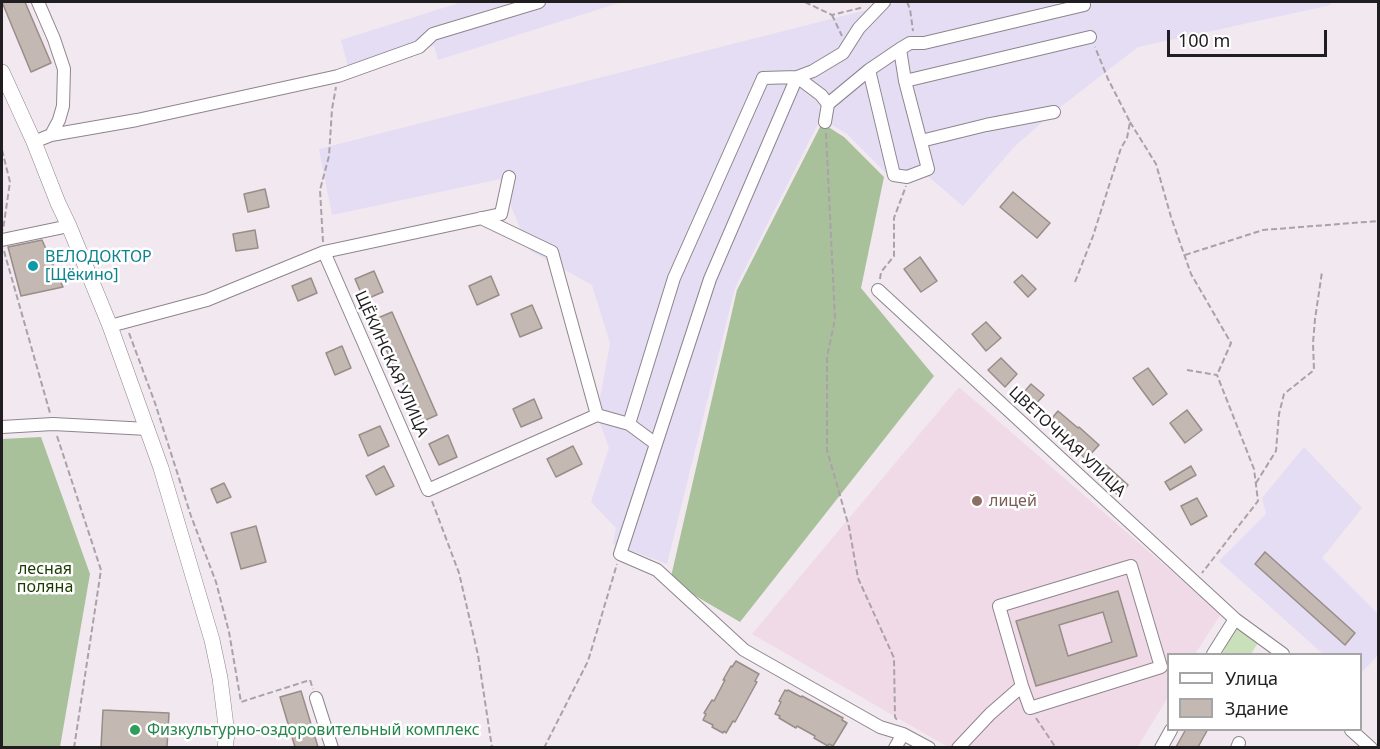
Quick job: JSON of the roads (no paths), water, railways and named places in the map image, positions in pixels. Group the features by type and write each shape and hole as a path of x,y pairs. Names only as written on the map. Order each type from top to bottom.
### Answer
{"main road":[{"path":"2,72 34,142 58,203 117,324 212,640 220,678 227,734 225,747"}],"street":[{"path":"38,2 64,69 63,106 51,135"},
{"path":"34,142 51,135 137,120 338,75 419,47 433,34 539,2"},
{"path":"629,424 674,278 763,78 797,77 843,53 859,28 884,2"},
{"path":"825,122 828,104 869,70 905,46 1084,5"},
{"path":"905,81 1090,37"},
{"path":"869,70 894,175 907,177 928,169 905,81 905,46"},
{"path":"797,77 821,95 828,104"},
{"path":"797,77 710,279 620,554 657,570 744,650 880,727 903,734 929,747"},
{"path":"921,141 1054,112"},
{"path":"117,324 207,300 324,252 501,214 509,177"},
{"path":"481,218 552,252 597,415 629,424 656,444"},
{"path":"2,240 69,226"},
{"name":"ЩЁКИНСКАЯ УЛИЦА","path":"324,252 428,490 597,415"},
{"name":"ЦВЕТОЧНАЯ УЛИЦА","path":"878,290 1235,619 1282,653"},
{"path":"2,427 53,424 148,429"},
{"path":"1131,566 1161,666 1030,708 1022,686 999,606 1131,566"},
{"path":"1215,653 1235,619"},
{"path":"957,747 1022,686"},
{"path":"316,698 332,747"},
{"path":"1161,747 1170,731"},
{"path":"1354,731 1371,747"},
{"path":"895,747 903,734"}],"place":[{"name":"ВЕЛОДОКТОР [Щёкино]","path":"33,266"},
{"name":"лицей","path":"977,501"},
{"name":"Физкультурно-оздоровительный комплекс","path":"135,730"}],"park label":[{"name":"лесная поляна","path":"45,578"}]}
